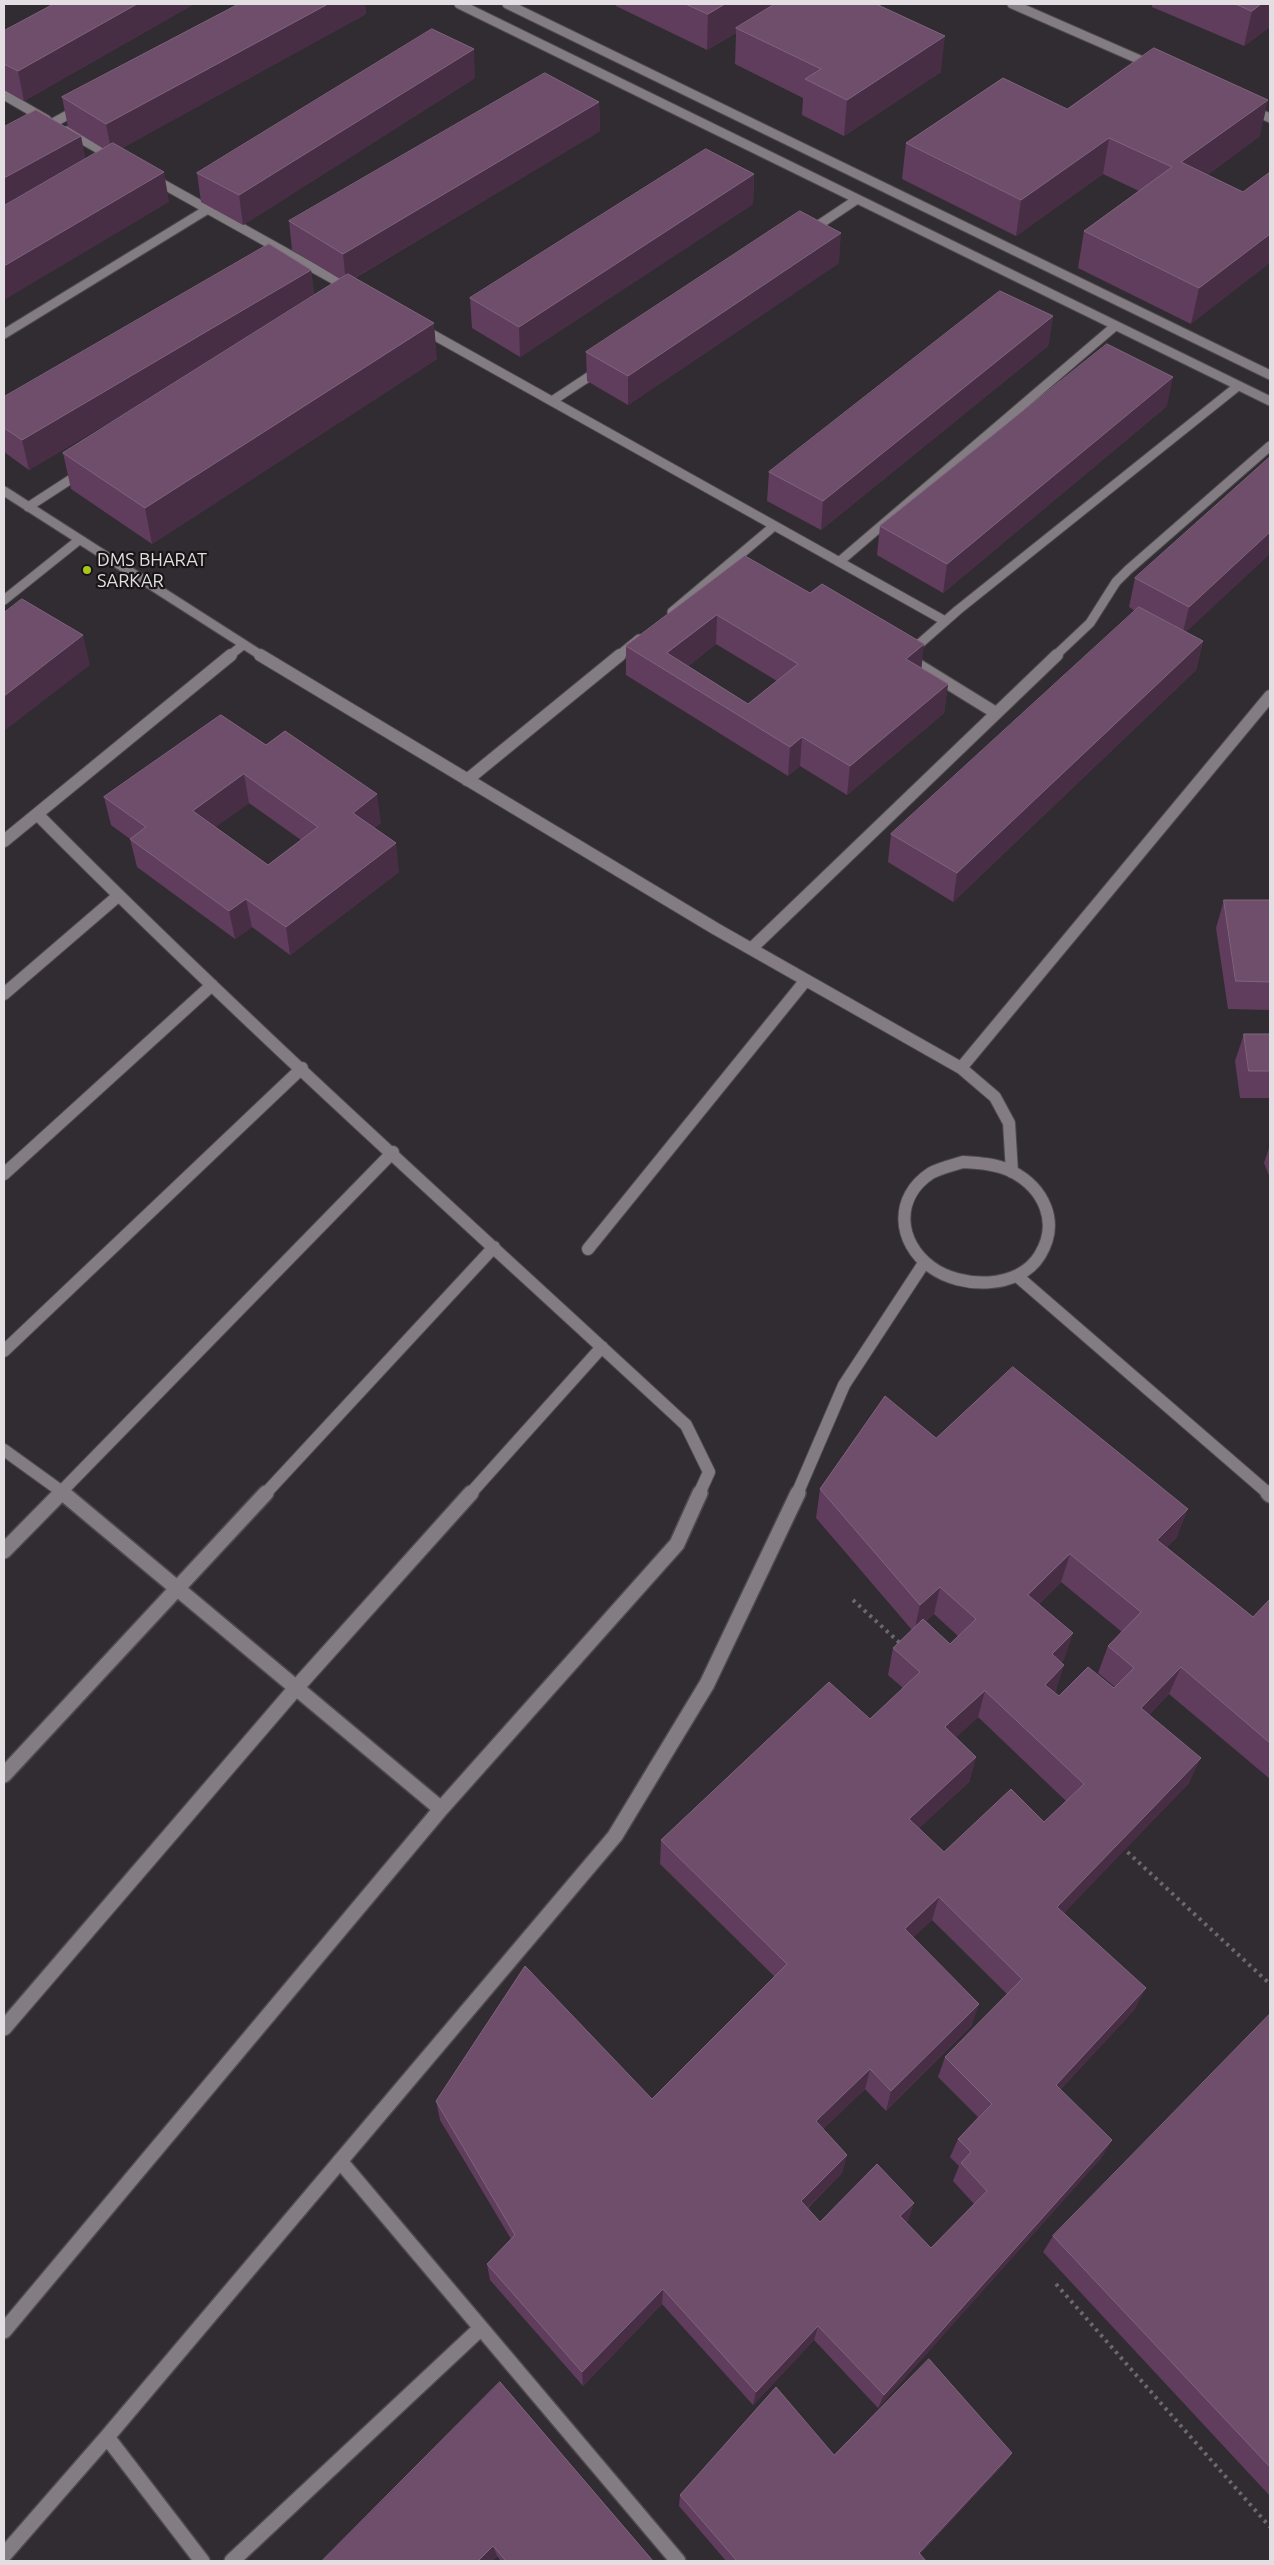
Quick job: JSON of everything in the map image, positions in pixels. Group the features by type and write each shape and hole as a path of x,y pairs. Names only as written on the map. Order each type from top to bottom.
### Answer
{"street":[{"path":"459,4 1270,401"},
{"path":"507,4 1270,375"},
{"path":"1012,4 1164,71"},
{"path":"4,95 33,117 52,123 119,163"},
{"path":"52,123 87,104"},
{"path":"1244,106 1270,118"},
{"path":"143,173 208,210 272,250 360,295 352,300"},
{"path":"798,238 856,200"},
{"path":"4,334 208,210"},
{"path":"413,324 945,620"},
{"path":"840,562 1114,326"},
{"path":"552,401 609,363"},
{"path":"996,713 901,654 1238,386"},
{"path":"751,949 1090,623 1116,582 1128,570 1270,446"},
{"path":"28,507 88,469"},
{"path":"4,491 243,645 751,949 961,1068 995,1097 1009,1123 1012,1172"},
{"path":"664,619 744,558 774,526"},
{"path":"4,600 79,540"},
{"path":"467,780 648,631"},
{"path":"4,841 243,645"},
{"path":"961,1068 1270,696"},
{"path":"4,2330 441,1809 677,1544 709,1472 686,1425 212,986 118,896 37,814"},
{"path":"4,994 118,896"},
{"path":"588,1249 806,980"},
{"path":"4,1174 212,986"},
{"path":"4,1351 302,1068"},
{"path":"4,1551 393,1152"},
{"path":"964,1162 988,1163 1012,1172 1031,1185 1046,1203 1051,1224 1048,1244 1036,1262 1017,1276 998,1282 972,1283 946,1276 924,1263 914,1252 904,1232 902,1211 910,1191 925,1175 947,1165 964,1162"},
{"path":"4,1775 494,1247"},
{"path":"4,2555 107,2437 615,1836 707,1684 794,1502 844,1385 924,1263"},
{"path":"1017,1276 1270,1495"},
{"path":"4,2028 296,1688 602,1347"},
{"path":"4,1450 62,1492 441,1809"},
{"path":"340,2160 678,2561"},
{"path":"232,2561 481,2328"},
{"path":"107,2437 202,2561"}],"path":[{"path":"853,1600 904,1647"},
{"path":"1117,1842 1270,1984"},
{"path":"1056,2284 1270,2527"}],"building":[{"path":"54,4 137,4 18,71 4,64 4,31"},
{"path":"239,4 328,4 106,124 62,97"},
{"path":"686,4 725,4 708,14"},
{"path":"775,4 876,4 945,36 847,100 805,79 821,69 736,28"},
{"path":"1236,4 1261,4 1252,11"},
{"path":"432,29 474,49 239,195 197,173"},
{"path":"1154,48 1268,100 1181,162 1243,192 1270,172 1270,234 1199,288 1084,231 1172,167 1109,138 1021,200 906,143 1003,78 1067,109"},
{"path":"545,73 599,102 343,254 289,221"},
{"path":"36,110 81,136 4,178 4,127"},
{"path":"113,143 164,172 4,266 4,206"},
{"path":"706,149 754,174 519,327 470,298"},
{"path":"800,211 841,233 628,376 586,352"},
{"path":"269,244 311,270 22,440 4,428 4,397"},
{"path":"348,274 434,323 145,508 63,453"},
{"path":"1000,291 1053,316 823,501 769,472"},
{"path":"1107,344 1173,377 947,564 880,526"},
{"path":"1270,457 1270,532 1189,607 1135,578"},
{"path":"745,556 810,593 822,584 924,644 906,659 948,684 850,766 802,737 790,747 626,646","holes":["717,615 798,664 748,704 667,653"]},
{"path":"22,599 83,635 4,696 4,613"},
{"path":"1139,607 1203,641 957,873 891,834"},
{"path":"221,715 266,745 285,731 377,794 353,813 396,843 286,927 246,899 229,911 130,839 146,827 104,797","holes":["244,774 318,827 268,865 193,811"]},
{"path":"1224,900 1270,900 1270,982 1236,981"},
{"path":"1244,1034 1270,1034 1270,1071 1249,1071"},
{"path":"1013,1367 1188,1509 1157,1540 1253,1617 1270,1599 1270,1743 1181,1667 1141,1708 1201,1758 1057,1907 1146,1988 1056,2085 1112,2140 884,2395 818,2326 756,2392 663,2289 582,2372 487,2264 515,2235 436,2101 525,1966 652,2099 787,1964 661,1840 829,1682 870,1719 920,1672 893,1648 923,1619 950,1644 976,1619 940,1587 920,1605 820,1489 885,1396 936,1438","holes":["1070,1554 1141,1612 1108,1646 1134,1668 1114,1688 1088,1667 1059,1696 1045,1685 1064,1665 1052,1654 1073,1633 1028,1595","985,1691 1084,1784 1044,1822 1011,1789 944,1852 909,1819 976,1757 945,1727","939,1897 1022,1979 945,2057 992,2104 958,2139 971,2152 961,2163 987,2191 931,2248 900,2216 914,2203 877,2164 820,2222 801,2201 847,2155 816,2121 870,2069 891,2091 979,2004 905,1929"]},
{"path":"1270,2014 1270,2467 1053,2236"},
{"path":"929,2359 1012,2453 919,2553 926,2561 737,2561 680,2495 776,2387 834,2455"},
{"path":"500,2382 653,2561 506,2561 493,2546 478,2561 322,2561"}],"place":[{"name":"DMS BHARAT SARKAR","path":"87,570"}]}
